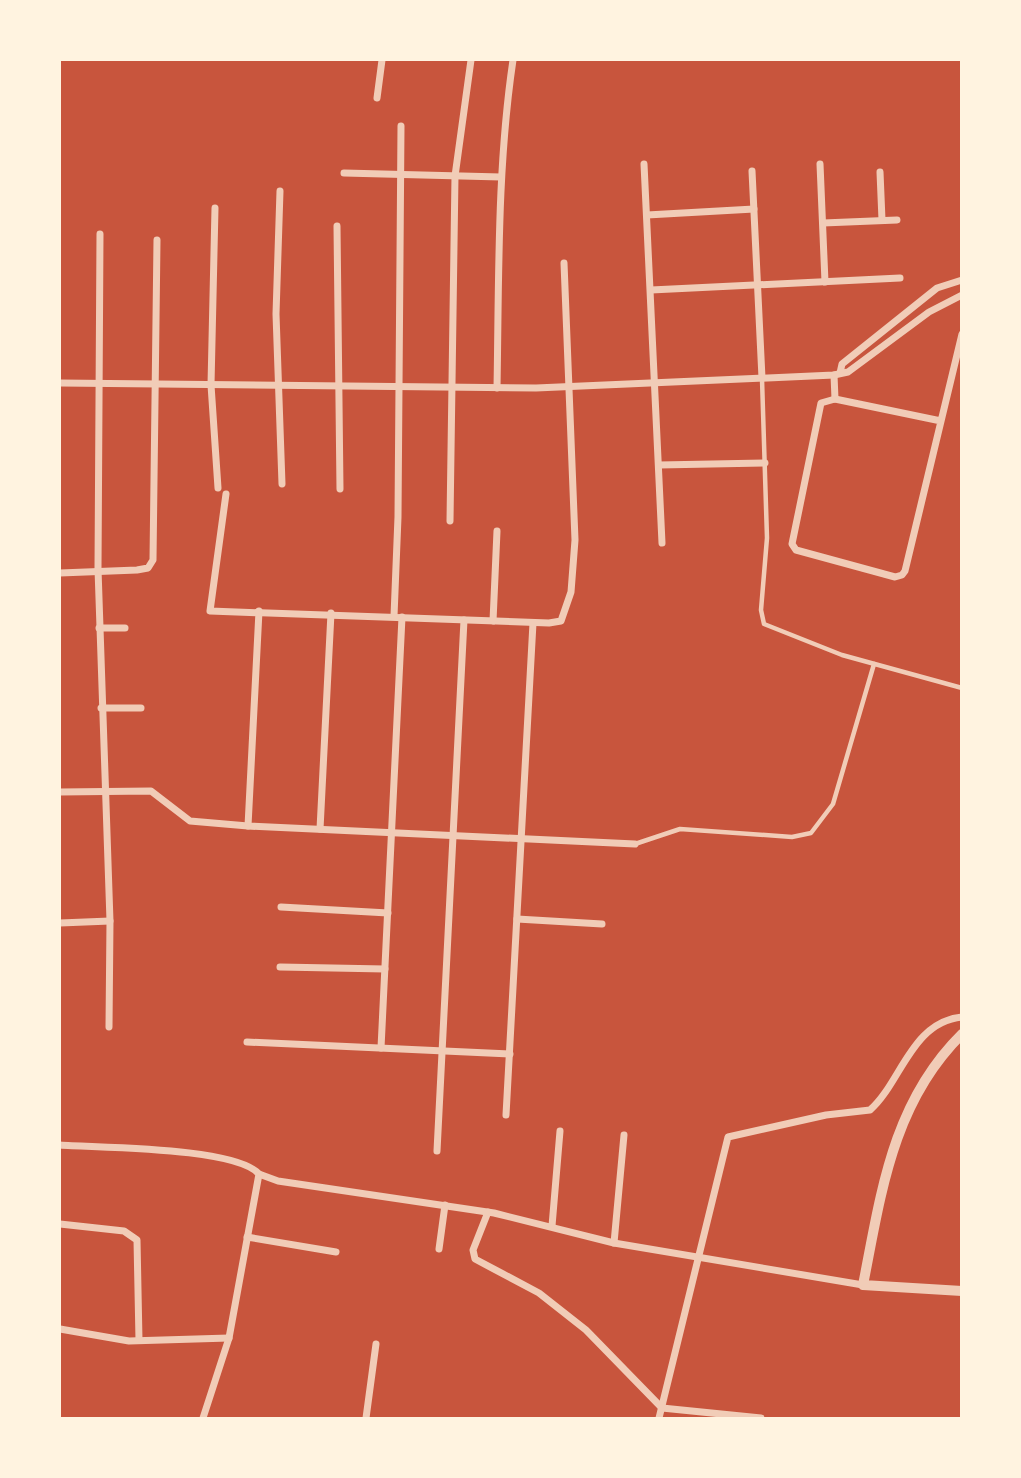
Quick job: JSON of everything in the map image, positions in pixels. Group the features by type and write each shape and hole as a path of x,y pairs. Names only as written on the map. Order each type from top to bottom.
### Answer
{"street":[{"path":"377,98 382,60"},
{"path":"450,521 455,177 471,60"},
{"path":"497,388 501,177 504,118 513,60"},
{"path":"381,1048 398,616 401,126"},
{"path":"820,163 825,282"},
{"path":"644,164 662,542"},
{"path":"752,171 762,378"},
{"path":"880,172 882,220"},
{"path":"344,173 501,177"},
{"path":"280,191 276,314 282,484"},
{"path":"215,208 211,385 218,488"},
{"path":"647,215 754,209"},
{"path":"823,223 897,219"},
{"path":"337,226 340,489"},
{"path":"100,234 99,628 103,791 110,921 109,1027"},
{"path":"60,573 137,570 148,568 153,560 158,240"},
{"path":"226,494 210,611 331,613 533,623 561,621 571,592 575,540 564,263"},
{"path":"651,290 900,278"},
{"path":"835,399 837,374 842,364 937,288 961,280"},
{"path":"60,383 497,388 837,374 848,372 929,312 961,295"},
{"path":"941,421 835,399 821,403 792,544 802,553 895,577 905,571 941,421 961,334"},
{"path":"659,465 765,463"},
{"path":"493,621 497,531"},
{"path":"248,827 259,611"},
{"path":"320,829 331,613"},
{"path":"437,1151 464,620"},
{"path":"506,1115 533,623"},
{"path":"99,628 124,628"},
{"path":"101,708 141,708"},
{"path":"60,792 151,791 190,821 248,827 635,844"},
{"path":"281,907 388,912"},
{"path":"517,919 602,923"},
{"path":"60,923 110,921"},
{"path":"280,967 385,969"},
{"path":"659,1419 701,1257 723,1143 728,1137 826,1115 870,1110 914,1048 936,1027 961,1017"},
{"path":"863,1285 890,1154 930,1073 961,1034"},
{"path":"247,1042 510,1054"},
{"path":"552,1226 560,1131"},
{"path":"614,1243 624,1135"},
{"path":"60,1145 162,1151 240,1161 259,1174 278,1181 488,1212 614,1243 863,1285 961,1291"},
{"path":"203,1419 229,1338 259,1174"},
{"path":"439,1249 445,1205"},
{"path":"488,1212 473,1250 473,1257 539,1293 586,1330 663,1408 761,1419"},
{"path":"60,1224 124,1231 137,1240 139,1340"},
{"path":"247,1237 336,1252"},
{"path":"60,1329 139,1340 229,1338"},
{"path":"366,1419 376,1344"}],"lane":[{"path":"762,378 767,538 761,610 764,624 809,643 961,688"},
{"path":"635,844 680,829 792,836 811,833 833,804 874,664"}]}
